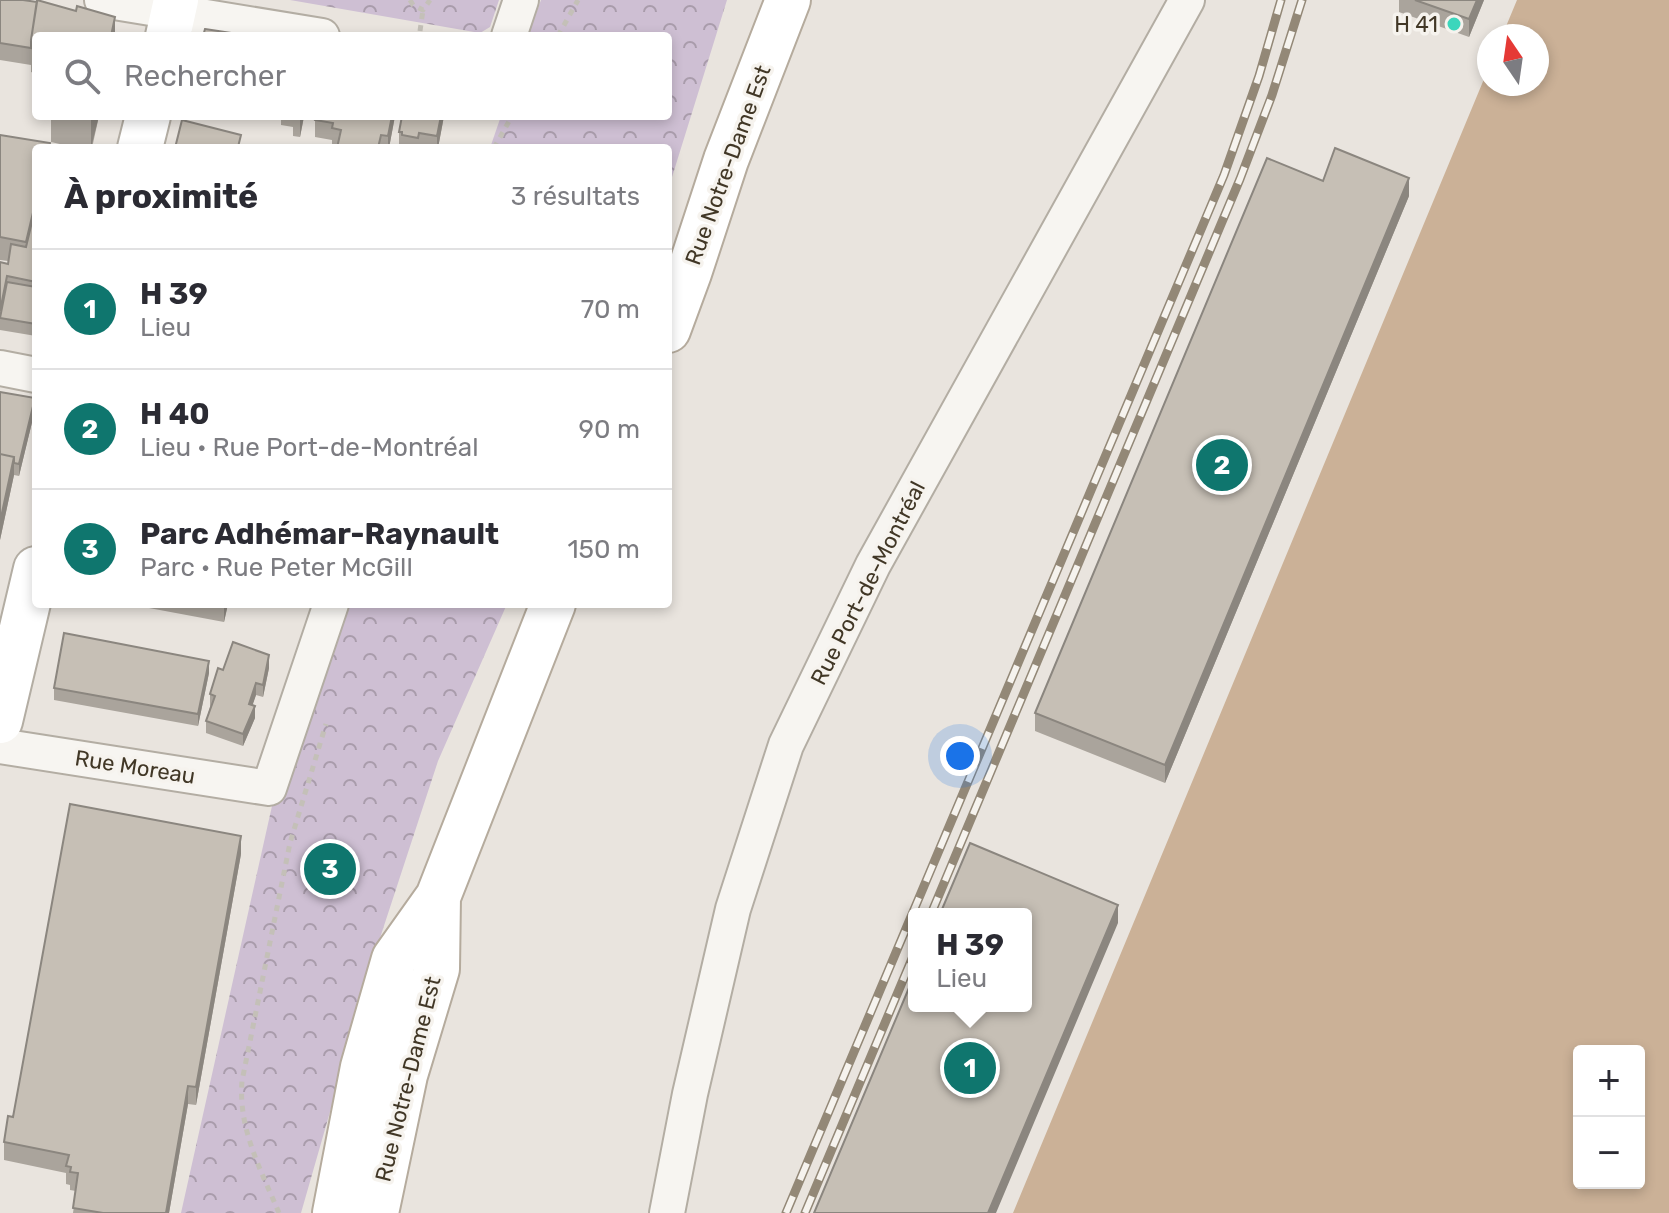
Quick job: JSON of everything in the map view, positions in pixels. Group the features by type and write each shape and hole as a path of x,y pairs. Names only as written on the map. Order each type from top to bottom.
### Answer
{"main road":[{"name":"Rue Notre-Dame Est","path":"672,318 726,160 788,0"},
{"path":"141,144 147,120"},
{"path":"0,721 32,586"},
{"name":"Rue Notre-Dame Est","path":"335,1213 363,1067 394,959 438,897 551,608"},
{"name":"Rue Notre-Dame Est","path":"376,1213 405,1075 437,969 438,897"}],"street":[{"path":"102,0 172,16 292,32"},
{"path":"510,32 521,0"},
{"name":"Rue Port-de-Montréal","path":"667,1213 690,1094 733,909 786,745 873,565 1187,0"},
{"path":"0,368 32,374"},
{"name":"Rue Moreau","path":"0,746 269,788 330,608"}],"path":[{"path":"410,0 423,10"},
{"path":"420,31 423,10 430,0"},
{"path":"560,32 578,0"},
{"path":"496,144 510,120"},
{"path":"279,1213 247,1136 242,1112 242,1081 290,843 326,724"}],"green space":[{"path":"290,0 499,0 490,27 474,32"},
{"path":"541,0 727,0 672,177 672,144 491,144 500,120 672,120 672,32 529,32"},
{"path":"338,608 505,608 438,761 379,941 301,1213 181,1213 274,797"}],"shaded area":[{"path":"1517,0 1669,0 1669,1213 1013,1213 1477,96 1549,96 1549,24 1507,24"}],"building":[{"path":"0,0 37,2 31,48 0,43"},
{"path":"37,0 76,11 77,6 115,17 112,32 32,32"},
{"path":"1415,0 1477,0 1469,19"},
{"path":"182,120 241,135 239,144 176,144"},
{"path":"315,120 391,120 388,136 381,135 379,144 338,144 341,130 332,128 333,123"},
{"path":"401,120 440,120 437,136 419,133 418,138 399,132"},
{"path":"0,135 50,143 32,144 32,217 26,242 0,237"},
{"path":"1335,148 1409,178 1165,765 1035,713 1267,158 1323,181"},
{"path":"32,222 32,281 7,276 0,311 0,262 8,264 11,244 26,247"},
{"path":"7,282 32,286 32,323 0,318"},
{"path":"0,392 32,397 32,410 19,464 14,463 14,457 0,454"},
{"path":"0,454 14,457 0,522"},
{"path":"64,633 209,661 198,714 54,688"},
{"path":"233,642 269,655 263,685 256,683 249,704 255,706 243,734 206,721 215,696 210,694 218,668 223,670"},
{"path":"70,804 241,836 196,1087 188,1086 166,1213 103,1213 73,1208 78,1173 70,1172 71,1167 66,1166 69,1155 4,1142 8,1116 13,1117"},
{"path":"970,843 1118,905 988,1213 814,1213 908,990 908,1012 1032,1012 1032,908 943,908"}],"railway":[{"path":"915,908 1224,175 1259,76 1281,0"},
{"path":"934,908 1240,179 1272,95 1302,0"},
{"path":"786,1213 908,924"},
{"path":"805,1213 908,968"}],"place":[{"name":"H 41","path":"1454,24"},
{"name":"H 40","path":"1222,465"},
{"name":"Parc Adhémar-Raynault","path":"330,869"},
{"name":"H 39","path":"970,1068"}]}
